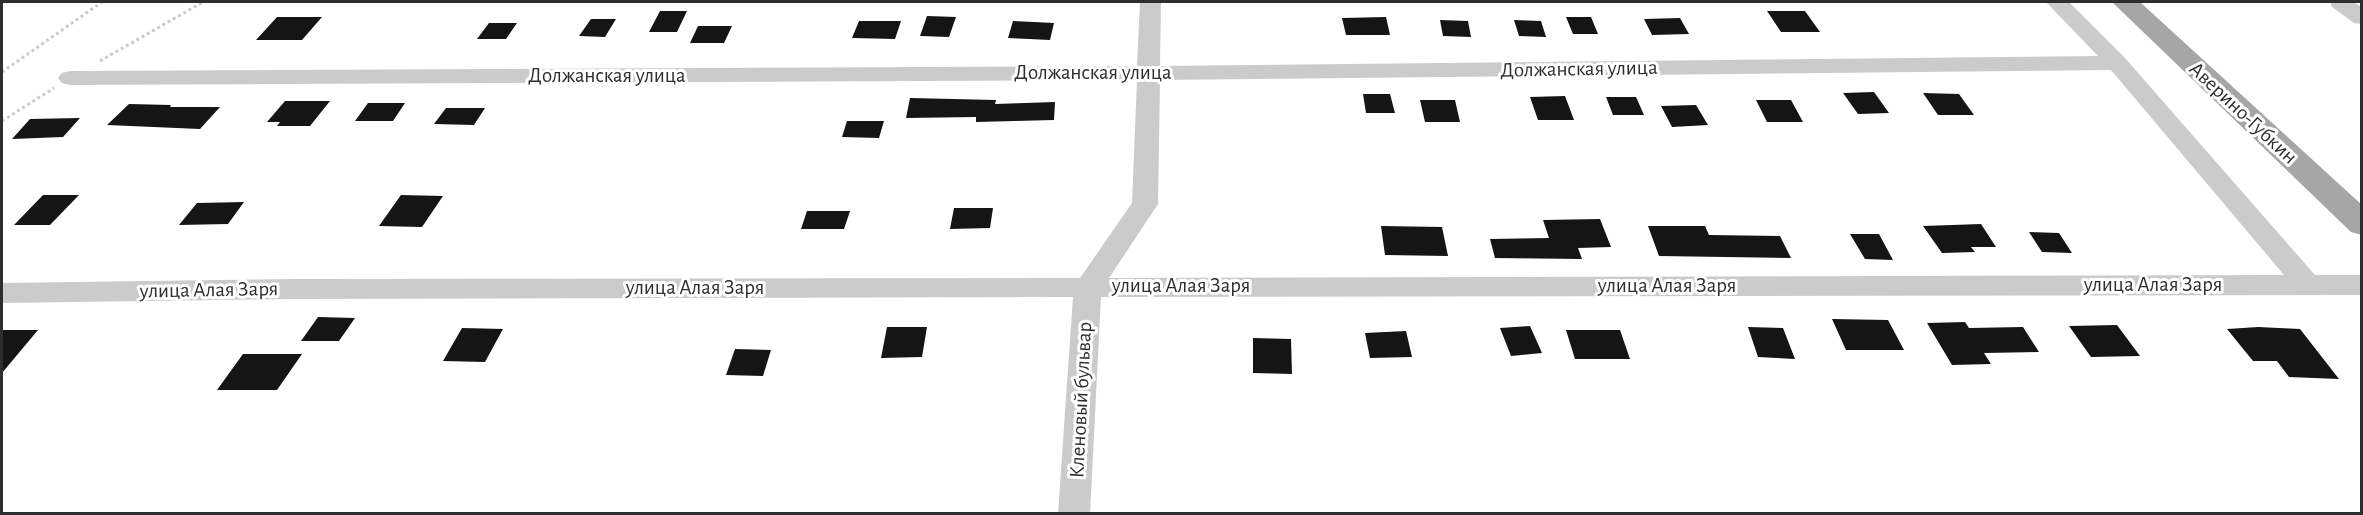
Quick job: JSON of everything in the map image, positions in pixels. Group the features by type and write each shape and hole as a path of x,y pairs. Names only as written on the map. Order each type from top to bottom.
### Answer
{"main road":[{"name":"Аверино-Губкин","path":"2125,2 2361,224"}],"street":[{"path":"1088,286 1145,204 1150,2"},
{"path":"2057,2 2117,63 2308,285"},
{"path":"2340,2 2361,18"},
{"name":"Должанская улица","path":"70,78 1149,73 2117,63"},
{"name":"улица Алая Заря","path":"2,293 293,289 1088,286 2361,285"},
{"name":"Кленовый бульвар","path":"1074,513 1088,286"}],"path":[{"path":"2,72 102,2"}],"building":[{"path":"660,11 687,11 677,32 649,32"},
{"path":"1767,11 1805,11 1820,32 1781,32"},
{"path":"927,16 956,17 949,37 920,36"},
{"path":"277,17 322,17 302,40 256,40"},
{"path":"1386,17 1390,35 1346,35 1342,18"},
{"path":"1566,17 1591,17 1598,34 1573,34"},
{"path":"1680,18 1689,34 1652,35 1644,19"},
{"path":"591,19 616,19 605,37 579,36"},
{"path":"1440,20 1468,21 1471,37 1443,36"},
{"path":"1514,20 1541,21 1546,37 1519,36"},
{"path":"859,21 901,21 895,39 852,38"},
{"path":"1013,21 1054,23 1050,40 1008,38"},
{"path":"489,23 517,23 506,39 477,39"},
{"path":"698,26 732,26 724,43 690,43"},
{"path":"1874,92 1889,113 1858,114 1843,93"},
{"path":"1923,93 1959,94 1974,115 1938,115"},
{"path":"1363,94 1390,94 1395,113 1366,113"},
{"path":"1565,96 1574,120 1538,120 1530,97"},
{"path":"1606,97 1636,97 1644,115 1613,115"},
{"path":"910,98 996,100 995,104 1055,102 1054,120 976,122 976,117 906,118"},
{"path":"1420,100 1455,100 1460,122 1425,122"},
{"path":"1756,100 1791,100 1803,122 1767,122"},
{"path":"285,101 330,101 310,126 277,126 280,122 267,122"},
{"path":"368,103 405,103 393,121 355,121"},
{"path":"129,104 220,107 200,129 107,125"},
{"path":"1696,105 1708,125 1672,127 1661,106"},
{"path":"446,108 485,108 474,125 434,124"},
{"path":"80,118 63,137 12,139 30,119"},
{"path":"847,121 884,121 879,138 842,137"},
{"path":"43,195 79,195 50,225 14,225"},
{"path":"401,195 443,196 422,227 379,226"},
{"path":"244,202 228,224 179,225 197,203"},
{"path":"954,208 993,208 990,228 950,229"},
{"path":"807,211 850,211 844,229 801,229"},
{"path":"1600,219 1611,247 1578,248 1582,259 1495,258 1490,239 1549,238 1543,220"},
{"path":"1981,224 1996,247 1971,247 1975,252 1942,253 1923,226"},
{"path":"1381,226 1442,227 1448,256 1385,255"},
{"path":"1648,226 1705,226 1709,235 1780,236 1791,258 1659,256"},
{"path":"2029,232 2059,233 2072,253 2042,252"},
{"path":"1850,234 1879,234 1893,260 1865,259"},
{"path":"318,317 355,318 339,341 301,341"},
{"path":"1832,319 1888,320 1904,350 1846,350"},
{"path":"1965,322 1969,328 2023,327 2039,352 1984,353 1991,364 1952,365 1927,323"},
{"path":"2117,325 2140,356 2091,357 2069,326"},
{"path":"1530,326 1542,353 1511,356 1500,328"},
{"path":"887,327 927,327 922,357 881,358"},
{"path":"1748,327 1783,328 1795,359 1758,357"},
{"path":"2258,327 2300,329 2339,379 2289,377 2277,361 2253,361 2227,329"},
{"path":"462,328 503,329 485,362 443,361"},
{"path":"2,330 38,330 2,373"},
{"path":"1566,330 1620,330 1630,359 1575,359"},
{"path":"1406,331 1412,357 1370,358 1365,333"},
{"path":"1253,338 1291,339 1292,374 1253,373"},
{"path":"735,349 771,350 763,376 726,375"},
{"path":"243,354 302,354 277,390 217,390"}]}
